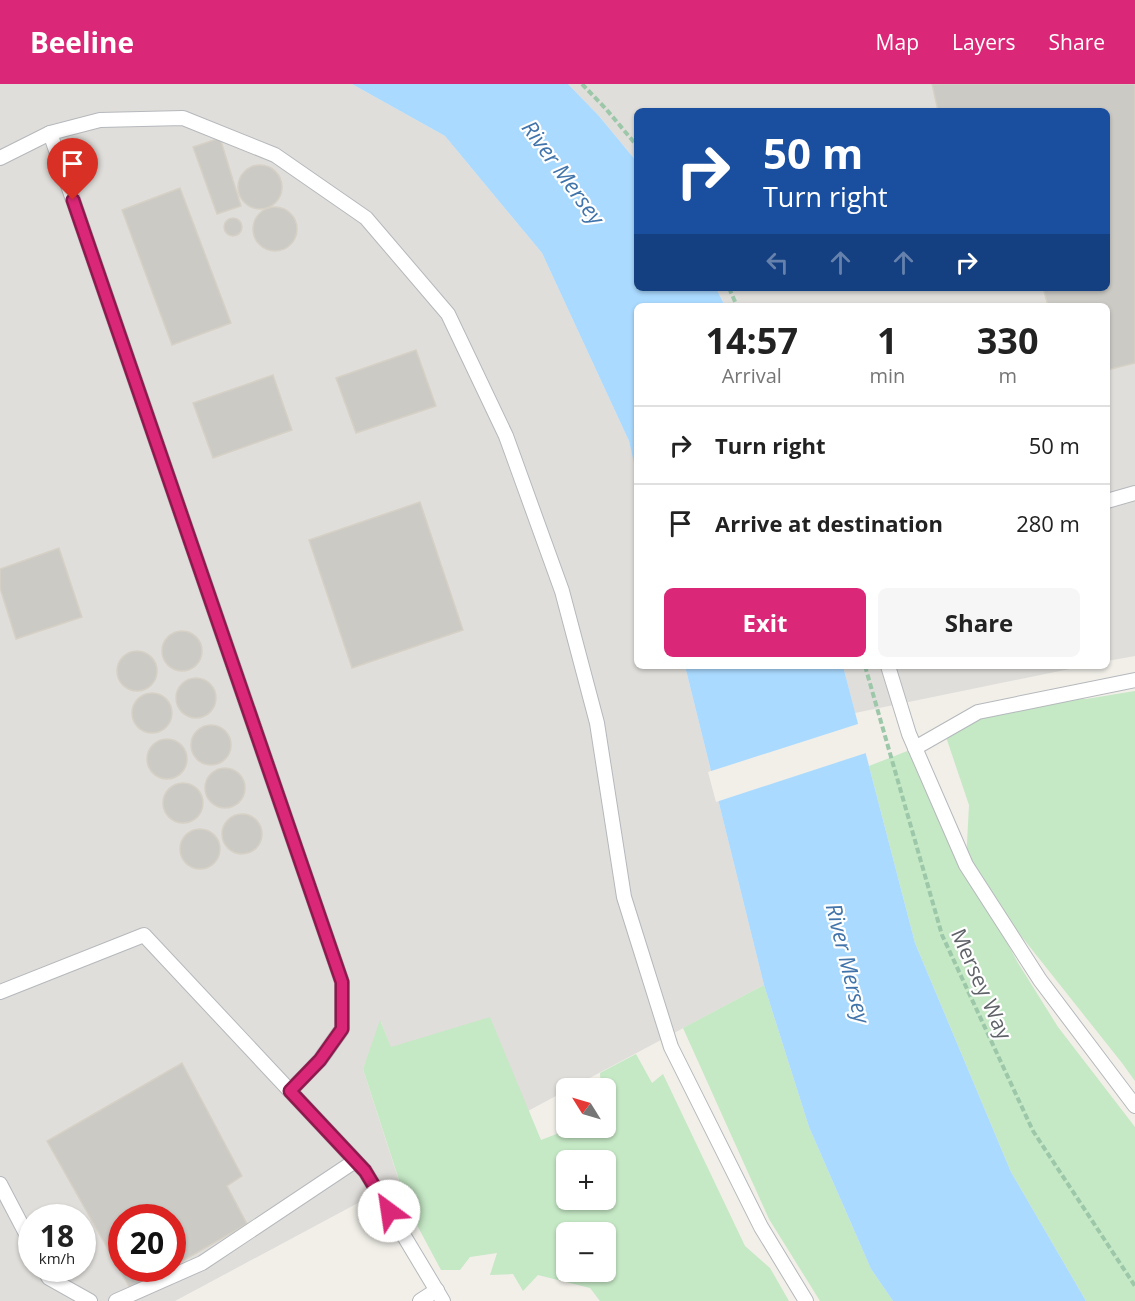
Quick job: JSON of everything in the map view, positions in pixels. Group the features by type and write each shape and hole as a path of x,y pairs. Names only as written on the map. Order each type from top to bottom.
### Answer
{"lane":[{"path":"0,158 50,133 100,120 183,118 275,155 366,218 447,314 506,436 562,591 597,723 624,897 671,1047 761,1227 806,1301"},
{"path":"50,133 342,982 342,1029 320,1060 290,1091"},
{"path":"1110,500 1135,494"},
{"path":"889,669 909,735 972,874 1040,980 1135,1106"},
{"path":"915,748 978,712 1135,680"},
{"path":"0,992 144,935 365,1171 440,1296 420,1301"},
{"path":"116,1301 202,1263 355,1161"},
{"path":"0,1184 18,1218"},
{"path":"56,1282 90,1301"}],"path":[{"path":"582,84 634,142"},
{"name":"Mersey Way","path":"866,669 942,935 1033,1131 1135,1286"}],"shaded area":[{"path":"0,84 352,84 445,136 542,253 629,441 634,460 634,669 686,669 764,985 590,1078 556,1078 556,1096 528,1111 490,1018 391,1048 381,1022 363,1069 399,1181 175,1301 0,1301"},
{"path":"568,84 1135,84 1135,656 1110,660 1110,303 724,303 718,291 1110,291 1110,108 634,108 634,158 599,116"},
{"path":"844,669 1069,669 855,713"}],"green space":[{"path":"1135,691 1135,1081 968,869 1018,963 1058,1027 1135,1127 1135,1301 1086,1301 1011,1172 915,943 869,766 915,748 966,863 969,805 944,731 978,712 1049,697 1086,699"},
{"path":"764,985 809,1127 871,1269 893,1301 820,1301 769,1219 683,1028"},
{"path":"490,1017 541,1140 556,1134 556,1138 616,1138 616,1078 600,1078 600,1073 636,1054 652,1083 663,1074 745,1246 770,1268 789,1301 600,1301 590,1288 566,1282 616,1282 616,1222 556,1222 556,1280 538,1275 523,1291 513,1274 490,1275 497,1253 470,1257 460,1270 441,1270 403,1199 363,1069 380,1020 391,1047"}],"water":[{"name":"River Mersey","path":"352,84 568,84 599,116 634,158 634,291 718,291 724,303 634,303 634,463 629,441 542,253 445,136"},
{"name":"River Mersey","path":"686,669 844,669 915,943 1011,1172 1086,1301 893,1301 871,1269 809,1127 764,985"}],"pier":[{"path":"861,723 869,752 716,802 708,772"}],"building":[{"path":"932,84 1135,84 1135,363 1110,369 1110,303 1047,303 1044,291 1110,291 1110,108 937,108"},
{"path":"220,138 241,206 217,214 193,147"},
{"path":"260,165 275,172 282,187 275,202 260,209 245,202 238,187 245,172"},
{"path":"180,188 231,323 172,345 122,210"},
{"path":"275,207 290,214 297,229 290,244 275,251 260,244 253,229 260,214"},
{"path":"233,218 239,221 242,227 239,233 233,236 227,233 224,227 227,221"},
{"path":"416,350 436,406 356,433 336,378"},
{"path":"273,375 292,430 213,458 193,403"},
{"path":"420,502 463,630 352,668 309,540"},
{"path":"59,548 82,617 16,639 0,588 0,569"},
{"path":"182,631 196,637 202,651 196,665 182,671 168,665 162,651 168,637"},
{"path":"137,651 151,657 157,671 151,685 137,691 123,685 117,671 123,657"},
{"path":"196,678 210,684 216,698 210,712 196,718 182,712 176,698 182,684"},
{"path":"152,693 166,699 172,713 166,727 152,733 138,727 132,713 138,699"},
{"path":"211,725 225,731 231,745 225,759 211,765 197,759 191,745 197,731"},
{"path":"167,739 181,745 187,759 181,773 167,779 153,773 147,759 153,745"},
{"path":"225,768 239,774 245,788 239,802 225,808 211,802 205,788 211,774"},
{"path":"183,783 197,789 203,803 197,817 183,823 169,817 163,803 169,789"},
{"path":"242,814 256,820 262,834 256,848 242,854 228,848 222,834 228,820"},
{"path":"200,829 214,835 220,849 214,863 200,869 186,863 180,849 186,835"},
{"path":"182,1063 242,1176 227,1186 247,1224 186,1259 186,1204 108,1204 108,1249 96,1228 96,1204 83,1204 47,1141"},
{"path":"126,1282 145,1282 131,1290"}],"route":[{"path":"73,200 342,982 342,1029 320,1060 290,1091 365,1171 389,1211"}]}
